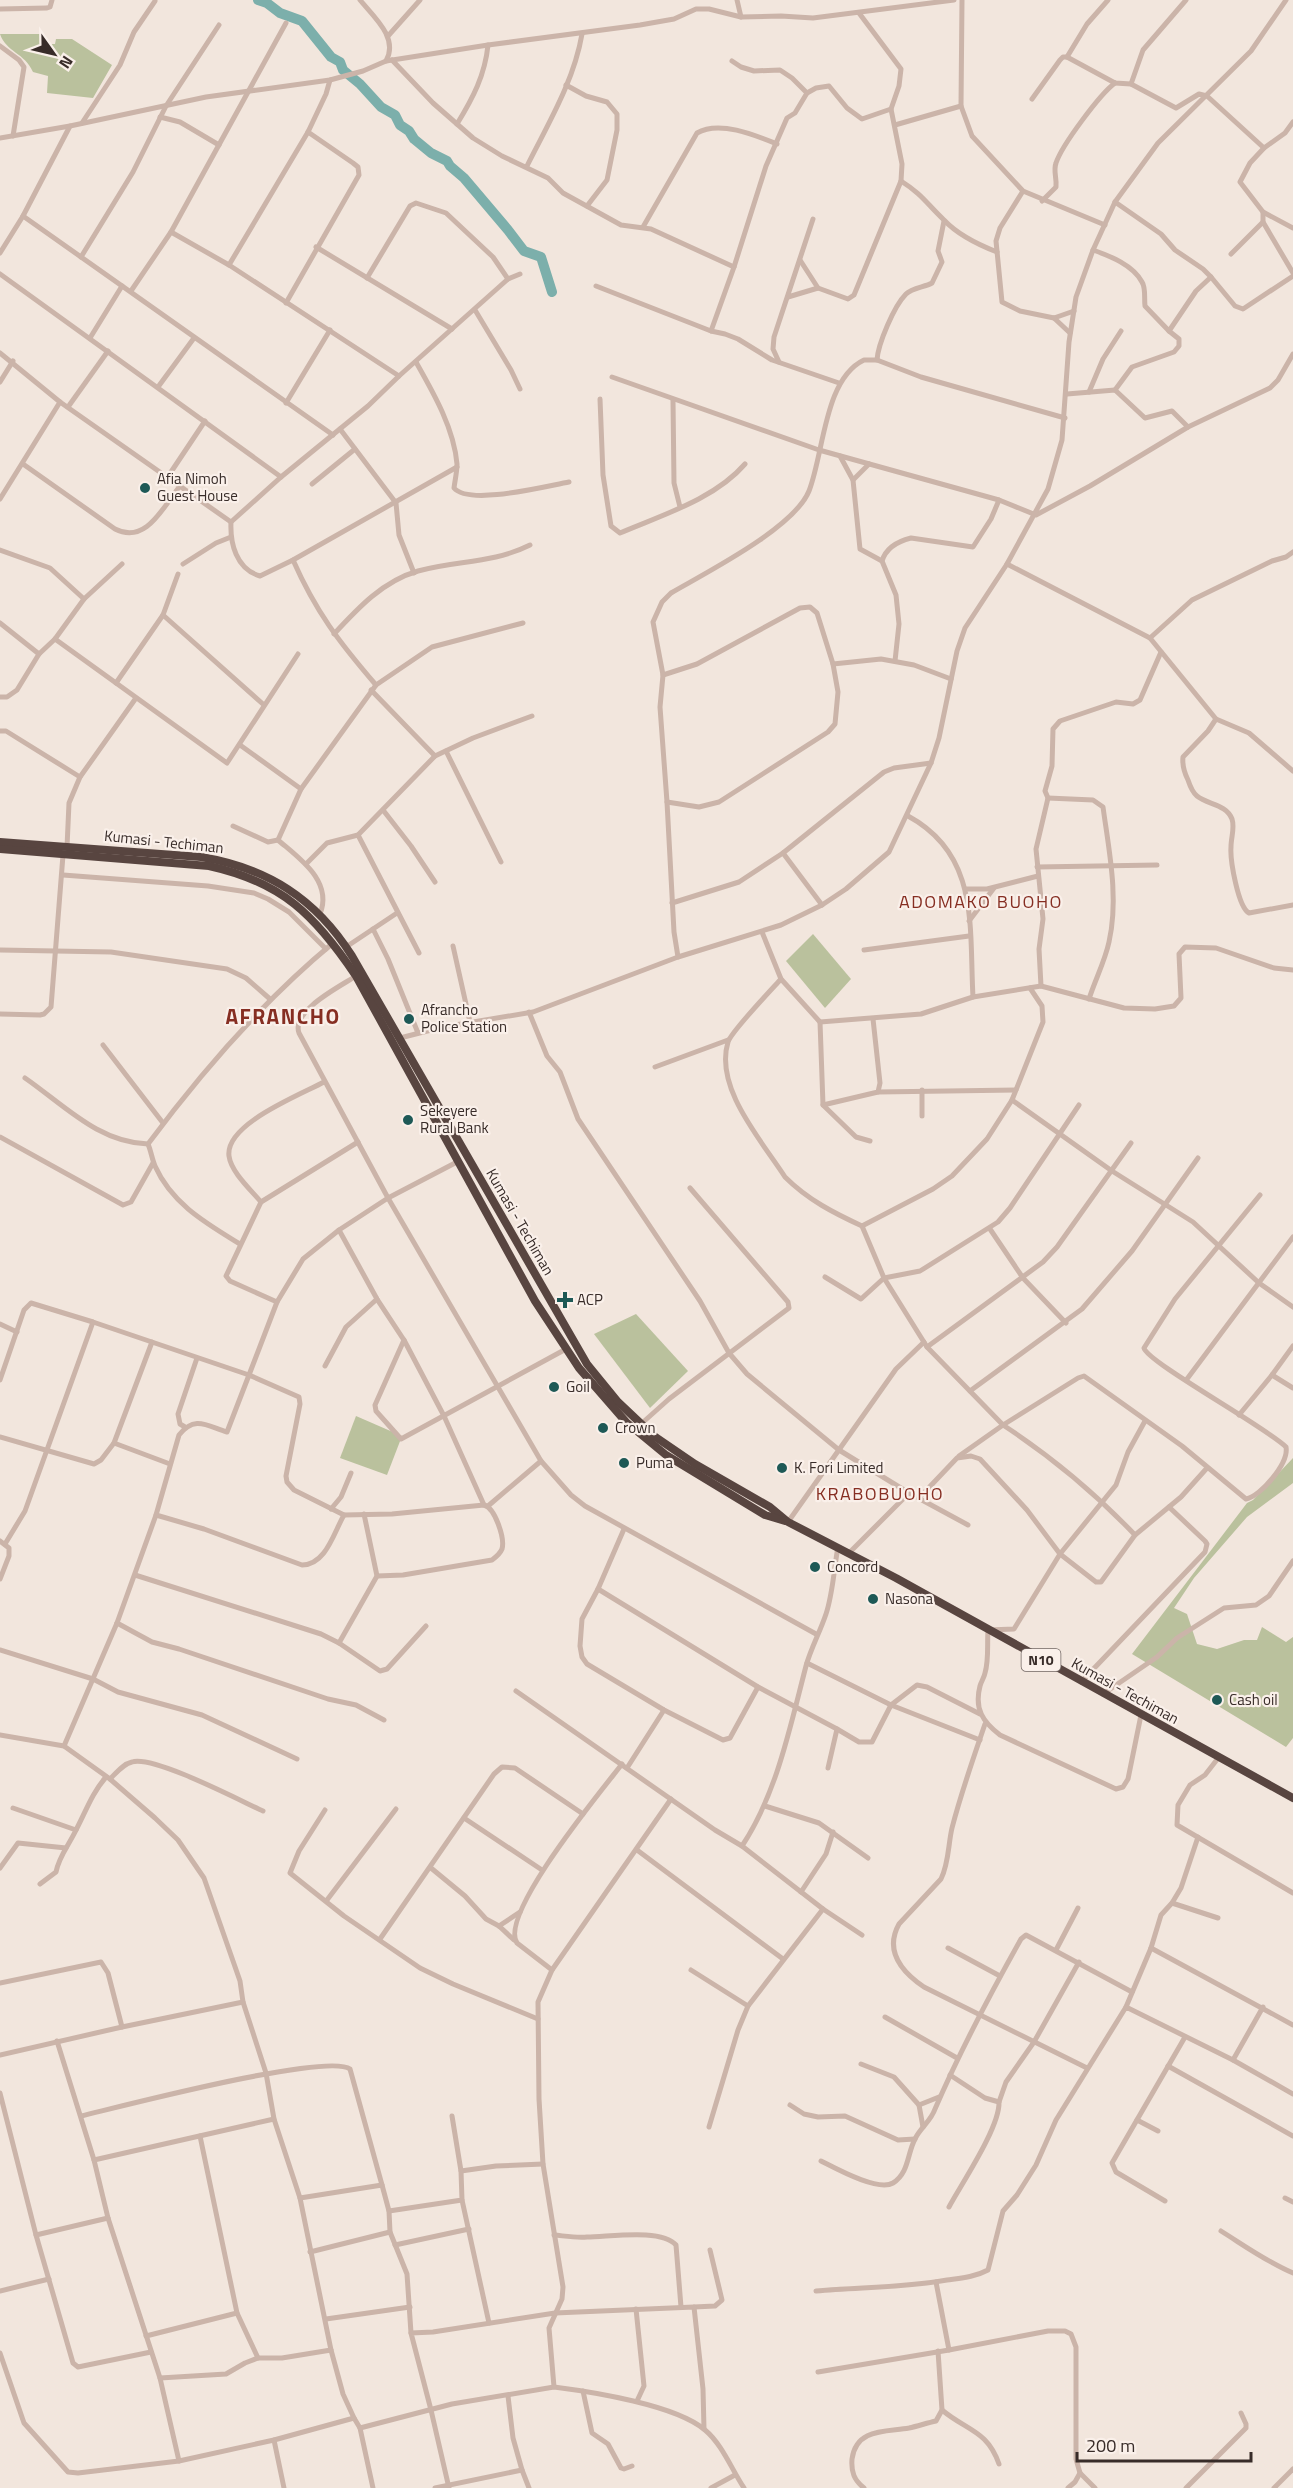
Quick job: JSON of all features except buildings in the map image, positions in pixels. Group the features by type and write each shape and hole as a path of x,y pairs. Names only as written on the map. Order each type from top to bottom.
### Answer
{"highway":[{"name":"Kumasi - Techiman","path":"0,842 65,851 201,857 229,862 279,883 320,914 346,947 587,1364 618,1402 641,1424 672,1449 770,1507 788,1522 849,1553 1293,1798"},
{"name":"N10","path":"0,849 65,851 209,866 239,874 275,890 293,902 333,943 356,976 535,1301 566,1349 606,1402 653,1445 682,1466 760,1512 788,1522"},
{"path":"508,1254 519,1247"}],"street":[{"path":"0,9 47,8 50,7 52,0"},
{"path":"360,0 388,36 391,53 389,61"},
{"path":"388,36 420,0"},
{"path":"736,0 741,17"},
{"path":"0,138 206,98 330,80 389,61 674,19 696,9 709,9 741,17 813,18 916,3 954,0"},
{"path":"962,0 961,106 972,136 1023,191 1042,201 1105,225"},
{"path":"1067,57 1087,24 1108,0"},
{"path":"1131,84 1143,50 1186,0"},
{"path":"400,1038 529,1012 573,998 616,979 678,957 762,932 822,905 884,858 908,816 931,763 965,628 1007,564 1036,515 1048,489 1056,464 1065,418 1070,333 1074,311 1093,250 1115,202 1158,143 1251,51 1286,0"},
{"path":"82,123 120,65 134,32 155,1"},
{"path":"788,297 818,288 848,299 854,295 901,182 902,164 891,108 899,86 900,65 859,13"},
{"path":"131,291 171,232 245,93 286,23"},
{"path":"81,257 133,172 166,106 219,25"},
{"path":"527,166 566,84 579,52 582,34"},
{"path":"457,124 479,84 486,63 488,45"},
{"path":"0,46 19,60 24,67 13,136"},
{"path":"1032,99 1060,60 1067,57 1115,83 1131,84 1176,108 1199,94 1207,96 1264,148"},
{"path":"389,61 473,138 502,156 548,178 563,193 621,225 643,227 735,267"},
{"path":"732,62 754,71 780,70 807,93"},
{"path":"229,265 308,132 330,80"},
{"path":"1042,201 1056,186 1056,163 1067,143 1102,95 1115,83"},
{"path":"566,84 586,96 607,102 616,114 617,130 607,180 587,206"},
{"path":"711,331 735,267 763,172 787,118 795,113 807,93 816,88 829,86 859,119 891,108"},
{"path":"895,125 961,106"},
{"path":"160,117 180,122 219,145"},
{"path":"1293,122 1285,133 1264,148 1250,163 1240,182 1263,212 1293,228"},
{"path":"0,253 23,216 70,126"},
{"path":"643,227 697,133 705,128 735,130 777,144"},
{"path":"286,303 359,175 358,167 308,132"},
{"path":"1285,133 1293,135"},
{"path":"901,182 919,192 944,221 966,237 997,252"},
{"path":"1023,191 1000,228 996,241 1002,302 1020,311 1054,318 1074,311"},
{"path":"368,278 410,206 416,202 446,213 493,257 508,279"},
{"path":"1115,202 1161,234 1175,250 1203,269 1235,306 1243,309 1293,274 1263,222 1263,212"},
{"path":"23,216 333,435"},
{"path":"779,362 773,343 813,219"},
{"path":"877,360 884,333 906,294 932,283 942,262 938,251 944,221"},
{"path":"1231,254 1263,222"},
{"path":"171,232 229,265 399,376"},
{"path":"316,248 452,329"},
{"path":"1093,250 1123,264 1138,276 1144,288 1145,306 1179,339 1179,346 1174,352 1132,367 1115,390"},
{"path":"800,260 818,288"},
{"path":"0,274 281,477"},
{"path":"457,467 396,503 266,573 256,575 245,567 235,553 231,537 231,522 281,477 368,406 508,279 520,274"},
{"path":"1169,331 1196,291 1211,277"},
{"path":"90,338 123,286"},
{"path":"596,286 711,331 738,339 779,362 839,383"},
{"path":"475,310 520,389"},
{"path":"1054,318 1070,333"},
{"path":"286,403 330,330"},
{"path":"1089,392 1103,359 1120,331"},
{"path":"158,387 194,338"},
{"path":"678,957 672,903 660,707 663,675 653,622 662,602 671,593 770,533 797,509 809,490 839,383 878,349"},
{"path":"68,407 108,351"},
{"path":"0,353 60,402 231,522"},
{"path":"1036,515 1188,428 1270,388 1278,380 1293,354"},
{"path":"864,360 877,360 921,377 1065,418"},
{"path":"0,382 13,362"},
{"path":"416,362 438,402 452,440 457,467 454,488 463,494 497,495 568,482"},
{"path":"612,376 673,400 819,450 999,500 1036,515"},
{"path":"1066,394 1115,390 1145,418 1172,411 1188,428"},
{"path":"600,399 603,475 610,526 620,533 680,507 729,480 745,464"},
{"path":"673,400 674,483 680,507"},
{"path":"0,499 60,402"},
{"path":"167,477 204,421"},
{"path":"340,429 396,503 399,534 414,573"},
{"path":"312,484 355,449"},
{"path":"840,456 852,480 858,544 865,553 882,561 896,595 899,624 895,661"},
{"path":"23,464 115,529 128,534 146,529 180,486"},
{"path":"852,480 869,464"},
{"path":"882,561 889,549 902,540 911,538 973,547 999,500"},
{"path":"183,564 216,543 231,537"},
{"path":"334,634 372,596 397,579 414,573 505,556 530,545"},
{"path":"0,550 50,568 84,599"},
{"path":"1150,638 1192,600 1293,552"},
{"path":"293,560 319,614 374,688 435,756"},
{"path":"0,697 7,698 16,690 39,654 55,639 84,599 122,564"},
{"path":"1007,564 1150,638 1216,719 1249,733 1293,771"},
{"path":"116,683 163,615 178,574"},
{"path":"663,675 697,663 800,608 810,607 818,613 838,692 835,724 828,732 719,802 699,807 667,802"},
{"path":"163,615 264,705"},
{"path":"0,623 39,654"},
{"path":"278,840 301,789 374,688 432,647 523,623"},
{"path":"55,639 225,762 229,761 240,745 298,654"},
{"path":"1041,986 1039,949 1043,919 1037,867 1038,834 1048,798 1045,791 1052,766 1053,729 1060,721 1106,705 1116,702 1134,704 1140,700 1161,652"},
{"path":"832,664 881,659 895,661 951,679"},
{"path":"0,1014 40,1015 51,1006 69,803 80,777 136,698"},
{"path":"306,864 327,843 358,835 435,756 473,738 532,716"},
{"path":"1216,719 1208,731 1183,757 1184,772 1198,797 1215,804 1231,816 1233,825 1231,849 1237,890 1245,911 1249,913 1293,905"},
{"path":"0,731 6,731 80,777"},
{"path":"240,745 301,789"},
{"path":"446,751 501,862"},
{"path":"672,903 739,882 783,853 884,772 894,768 931,763"},
{"path":"1048,798 1093,800 1102,807 1111,867 1113,899 1109,943 1089,999"},
{"path":"383,810 435,882"},
{"path":"908,816 935,833 960,872 966,889 973,997"},
{"path":"232,826 268,842 278,840"},
{"path":"358,835 419,953"},
{"path":"278,840 306,864 324,892 320,914"},
{"path":"783,853 822,905"},
{"path":"1037,867 1157,865"},
{"path":"63,875 208,886 254,893 268,898 289,912 326,950"},
{"path":"966,889 995,887 1038,876"},
{"path":"969,922 995,887"},
{"path":"346,947 397,913"},
{"path":"373,929 388,959 418,1033"},
{"path":"762,932 781,979 820,1022 823,1104 856,1137 870,1142"},
{"path":"864,950 969,936"},
{"path":"148,1143 270,999 333,943"},
{"path":"453,946 471,1022"},
{"path":"820,1022 921,1014 973,997 1041,986 1124,1008 1155,1009 1174,1006 1181,998 1179,954 1185,946 1216,948 1274,968 1293,970"},
{"path":"0,950 111,952 227,969 246,978 270,999"},
{"path":"356,976 306,1010 297,1024 299,1033 388,1198 541,1461 571,1495 624,1529 816,1634"},
{"path":"655,1067 728,1040 781,979"},
{"path":"862,1226 933,1189 952,1176 987,1139 1012,1100 1044,1015 1042,1006 1030,988"},
{"path":"529,1012 547,1056 560,1072 578,1119 700,1301 729,1353 747,1374 839,1450 909,1493 968,1525"},
{"path":"873,1019 880,1083 878,1092"},
{"path":"728,1040 725,1061 731,1094 785,1177 828,1211 862,1226 884,1278 926,1344 1003,1425 1044,1451 1103,1502 1136,1535"},
{"path":"103,1046 163,1123"},
{"path":"25,1078 98,1131 132,1143 148,1143"},
{"path":"261,1202 232,1165 229,1156 230,1145 244,1125 324,1082"},
{"path":"922,1090 922,1116"},
{"path":"823,1104 878,1092 1016,1090"},
{"path":"1012,1100 1112,1171 1164,1206 1193,1222 1259,1283 1293,1307"},
{"path":"825,1277 861,1299 884,1278 920,1271 990,1229 1010,1208 1079,1105"},
{"path":"0,1137 123,1205 131,1202 153,1163"},
{"path":"278,1302 228,1279 226,1274 261,1202 358,1142"},
{"path":"148,1143 153,1163 171,1192 197,1218 240,1244"},
{"path":"788,1522 896,1369 926,1344 1023,1278 1057,1247 1131,1143"},
{"path":"969,1391 1066,1323 1100,1291 1198,1158"},
{"path":"64,1746 135,1575 156,1515 179,1435 185,1427 196,1423 210,1425 227,1432 278,1302 303,1259 339,1230 388,1198 457,1162"},
{"path":"641,1424 669,1399 788,1310 789,1306 690,1188"},
{"path":"919,1498 957,1458 1003,1425 1084,1376 1182,1446 1246,1499 1259,1492 1284,1461 1287,1453 1286,1447 1187,1379 1163,1366 1145,1353 1144,1348 1175,1299 1260,1195"},
{"path":"990,1229 1023,1278 1066,1323"},
{"path":"339,1230 377,1299 404,1341 444,1416 486,1505 495,1514 502,1544 500,1553 492,1560 403,1575 376,1576"},
{"path":"1187,1379 1293,1237"},
{"path":"325,1366 346,1327 377,1299"},
{"path":"0,1380 24,1310 31,1303 249,1375 299,1397 287,1482 294,1490 344,1515 392,1514 486,1505 541,1461"},
{"path":"0,1579 9,1556 9,1548 2,1542 25,1511 93,1322"},
{"path":"0,1324 17,1332"},
{"path":"404,1341 375,1405 376,1411 402,1439 566,1349"},
{"path":"0,1437 94,1464 101,1460 114,1443 152,1342"},
{"path":"1239,1415 1293,1346"},
{"path":"185,1427 180,1424 178,1414 197,1358"},
{"path":"1272,1375 1293,1388"},
{"path":"1141,1715 1128,1779 1123,1787 1116,1790 1000,1735 985,1724 980,1714 978,1697 985,1674 988,1630 1014,1629 1060,1554 1116,1485 1128,1452 1145,1421"},
{"path":"114,1443 170,1464"},
{"path":"957,1458 971,1456 980,1459 1027,1510 1060,1554 1096,1582 1101,1582 1136,1535 1169,1507 1208,1468"},
{"path":"332,1509 341,1497 351,1473"},
{"path":"849,1553 909,1493"},
{"path":"1081,1682 1205,1552 1206,1541 1169,1507"},
{"path":"339,1642 376,1576 364,1514"},
{"path":"156,1515 309,1565 320,1558 325,1551 344,1515"},
{"path":"624,1529 598,1589 582,1619 579,1634 582,1657 587,1664 717,1739 730,1738 758,1687"},
{"path":"742,1846 765,1806 816,1634 826,1614 838,1547"},
{"path":"1103,1694 1157,1657 1178,1638 1224,1608 1256,1605 1269,1596 1293,1561"},
{"path":"135,1575 321,1634 339,1642 376,1670 383,1671 426,1626"},
{"path":"598,1589 758,1687 859,1742 872,1742 891,1705 917,1685 927,1687 980,1714"},
{"path":"117,1623 152,1642 179,1648 328,1699 356,1705 384,1720"},
{"path":"0,1650 93,1679 118,1692 202,1715 297,1759"},
{"path":"807,1663 891,1705 980,1740"},
{"path":"516,1691 671,1800 742,1846 823,1909 862,1935"},
{"path":"514,1940 515,1928 521,1911 542,1870 583,1814 624,1766 664,1710"},
{"path":"985,1724 965,1782 952,1831 946,1870 941,1879 894,1931 893,1947 897,1963 908,1976 924,1987 1087,2068"},
{"path":"828,1768 837,1729"},
{"path":"0,1735 64,1746 108,1778 178,1840 204,1878 240,1981 243,2002 266,2073 274,2119 300,2198 310,2252 343,2394 360,2428 373,2488"},
{"path":"1219,1757 1205,1775 1190,1785 1178,1805 1177,1825 1293,1893"},
{"path":"40,1884 56,1872 60,1857 76,1830 92,1793 130,1762 142,1760 161,1765 263,1811"},
{"path":"380,1939 494,1774 502,1767 515,1768 583,1814"},
{"path":"554,2387 549,2328 562,2299 563,2287 543,2164 538,2019 540,1994 552,1970 671,1800"},
{"path":"765,1806 819,1823 868,1858"},
{"path":"14,1808 76,1830"},
{"path":"327,1900 396,1809"},
{"path":"325,1810 290,1870 293,1876 327,1900 344,1916 420,1968 538,2019"},
{"path":"464,1818 542,1870"},
{"path":"801,1892 826,1854 833,1832"},
{"path":"816,2291 936,2282 979,2275 988,2270 1003,2211 1017,2195 1036,2165 1056,2120 1126,2007 1151,1948 1161,1915 1181,1888 1198,1837"},
{"path":"0,1868 18,1844 66,1848"},
{"path":"637,1850 783,1959"},
{"path":"431,1868 465,1896 486,1919 499,1926 552,1970"},
{"path":"1172,1903 1218,1918"},
{"path":"1056,1950 1078,1908"},
{"path":"710,2127 747,2006 823,1909"},
{"path":"499,1926 521,1911"},
{"path":"821,2161 881,2186 891,2184 904,2172 915,2139 935,2110 978,2014 1021,1939 1026,1935 1132,1992"},
{"path":"948,1948 1000,1976"},
{"path":"1151,1948 1293,2025"},
{"path":"0,1983 100,1962 108,1973 122,2027"},
{"path":"949,2206 990,2133 1011,2073 1034,2042 1079,1962"},
{"path":"691,1970 747,2006"},
{"path":"0,2055 243,2002"},
{"path":"1126,2007 1233,2060 1293,2094"},
{"path":"1233,2060 1263,2007"},
{"path":"885,2017 957,2058"},
{"path":"1165,2201 1116,2172 1113,2168 1114,2157 1185,2037"},
{"path":"57,2041 94,2160 108,2218 160,2378 179,2461"},
{"path":"81,2116 266,2073 333,2064 346,2065 350,2068 389,2211 390,2232 407,2274 411,2333 432,2410 448,2486"},
{"path":"861,2064 894,2077 919,2105 923,2127"},
{"path":"1168,2066 1293,2136"},
{"path":"950,2075 985,2098 999,2102"},
{"path":"0,2093 36,2235 75,2366 151,2352"},
{"path":"919,2105 939,2097"},
{"path":"790,2104 804,2114 818,2117 845,2116 898,2139 915,2139"},
{"path":"452,2116 461,2171 462,2200 489,2323"},
{"path":"94,2160 274,2119"},
{"path":"1137,2120 1158,2131"},
{"path":"200,2136 237,2313 258,2358"},
{"path":"461,2171 496,2166 543,2164"},
{"path":"300,2198 382,2185"},
{"path":"1285,2198 1293,2202"},
{"path":"389,2211 462,2200"},
{"path":"36,2235 108,2218"},
{"path":"395,2245 469,2229"},
{"path":"1221,2231 1267,2262 1293,2273"},
{"path":"310,2252 390,2232"},
{"path":"554,2235 585,2238 647,2235 672,2241 676,2245 681,2307"},
{"path":"411,2333 433,2332 555,2313 715,2306 722,2300 710,2250"},
{"path":"0,2290 49,2279"},
{"path":"936,2282 949,2350"},
{"path":"326,2319 410,2307"},
{"path":"694,2307 704,2389 704,2429"},
{"path":"636,2309 644,2386 637,2401"},
{"path":"146,2336 237,2313"},
{"path":"818,2372 1048,2331 1065,2331 1071,2334 1076,2348 1076,2459 1080,2473 1095,2488"},
{"path":"160,2378 226,2374 258,2358 282,2358 332,2350"},
{"path":"864,2488 853,2476 852,2466 853,2454 865,2436 936,2421 942,2410 938,2351"},
{"path":"0,2353 24,2423 69,2472 179,2461 274,2440 354,2418"},
{"path":"360,2428 452,2404 554,2387 583,2391 637,2401 691,2421 712,2436 744,2488"},
{"path":"583,2391 592,2433 608,2444 621,2468 632,2466"},
{"path":"508,2396 513,2438 529,2488"},
{"path":"942,2410 959,2424 982,2435 994,2450 999,2464"},
{"path":"1186,2488 1245,2428 1246,2424 1241,2413"},
{"path":"274,2440 284,2488"},
{"path":"1274,2488 1293,2469"},
{"path":"435,2488 522,2470"},
{"path":"1068,2488 1080,2473"},
{"path":"711,2488 735,2475"}],"green space":[{"path":"0,34 42,34 44,44 55,44 56,39 72,39 112,65 93,98 47,93 48,76 33,72 30,66 7,45"},
{"path":"813,934 851,979 825,1008 786,961"},
{"path":"636,1314 688,1371 650,1408 594,1334"},
{"path":"356,1416 402,1436 387,1475 340,1458"},
{"path":"1293,1458 1293,1483 1247,1517 1194,1578 1174,1608 1187,1614 1197,1644 1217,1649 1244,1640 1257,1640 1262,1627 1286,1642 1293,1637 1293,1738 1286,1747 1132,1654 1247,1503 1253,1500"}],"waterway":[{"path":"258,0 267,3 280,13 302,21 331,57 340,62 343,70 360,84 381,107 395,115 400,125 409,131 414,139 431,153 447,161 464,178 524,251 541,257 552,292"}],"place":[{"name":"Afia Nimoh Guest House","path":"145,488"},
{"name":"Afrancho Police Station","path":"409,1019"},
{"name":"Sekeyere Rural Bank","path":"408,1120"},
{"name":"ACP","path":"565,1300"},
{"name":"Goil","path":"554,1387"},
{"name":"Crown","path":"603,1428"},
{"name":"Puma","path":"624,1463"},
{"name":"K. Fori Limited","path":"782,1468"},
{"name":"Concord","path":"815,1567"},
{"name":"Nasona","path":"873,1599"},
{"name":"Cash oil","path":"1217,1700"}],"district":[{"name":"ADOMAKO BUOHO","path":"981,902"},
{"name":"AFRANCHO","path":"283,1017"},
{"name":"KRABOBUOHO","path":"880,1494"}]}
